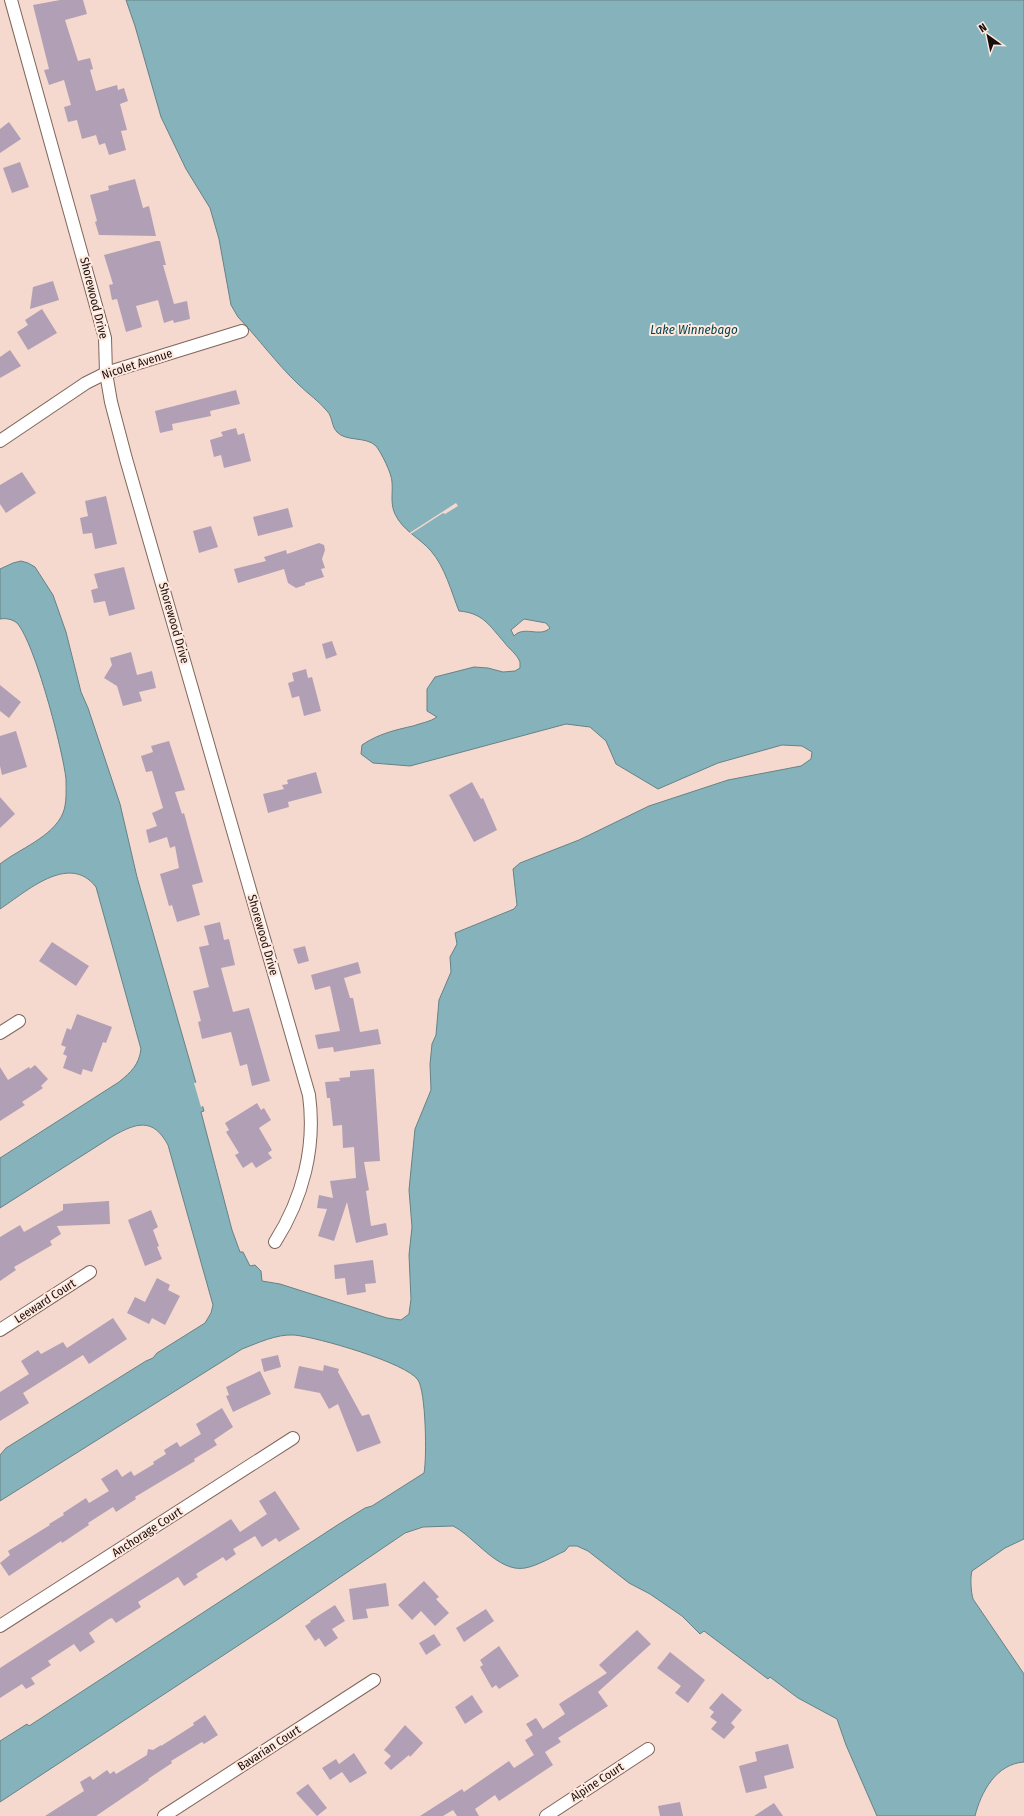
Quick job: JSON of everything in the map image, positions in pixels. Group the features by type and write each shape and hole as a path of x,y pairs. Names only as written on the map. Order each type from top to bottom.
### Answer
{"street":[{"name":"Shorewood Drive","path":"11,0 105,338 106,372 111,402 126,459 309,1095 312,1127 308,1159 299,1195 289,1219 275,1242"},
{"name":"Nicolet Avenue","path":"0,441 86,383 106,372 242,331"},
{"path":"0,1032 19,1021"},
{"name":"Leeward Court","path":"0,1330 90,1272"},
{"name":"Anchorage Court","path":"0,1626 293,1438"},
{"name":"Bavarian Court","path":"164,1816 374,1680"},
{"name":"Alpine Court","path":"546,1816 648,1749"}],"water":[{"name":"Lake Winnebago","path":"126,0 1024,0 1024,1539 1005,1548 972,1571 971,1589 973,1599 1024,1674 1024,1762 1005,1768 991,1781 981,1798 975,1816 877,1816 846,1745 837,1719 798,1698 770,1677 768,1679 704,1631 700,1634 682,1616 650,1594 629,1583 588,1551 577,1546 569,1546 565,1551 540,1563 525,1568 515,1568 496,1560 469,1537 453,1526 423,1527 405,1533 277,1620 0,1802 0,1741 27,1724 29,1726 339,1524 365,1508 372,1506 424,1473 426,1440 421,1387 418,1380 410,1373 380,1359 322,1340 287,1335 267,1339 242,1349 0,1501 0,1455 6,1448 153,1358 157,1353 205,1323 211,1313 213,1305 168,1145 162,1136 150,1126 144,1125 129,1128 113,1136 0,1208 0,1158 119,1082 134,1068 141,1049 96,887 85,877 73,873 61,874 48,878 35,885 0,909 0,864 44,836 52,829 63,813 65,805 66,779 54,723 32,652 17,623 9,619 0,619 0,569 21,561 28,563 35,567 53,595 66,632 81,692 88,708 120,804 137,877 204,1111 201,1112 232,1230 240,1252 243,1252 250,1266 255,1265 261,1271 262,1281 280,1284 387,1318 401,1320 409,1314 411,1299 409,1255 412,1227 409,1190 415,1129 431,1090 430,1064 432,1044 436,1035 439,1000 451,972 450,957 457,944 455,933 514,909 517,905 513,869 520,863 579,840 649,806 728,780 801,766 811,759 812,752 802,746 782,745 718,763 658,789 616,764 606,741 590,727 566,724 410,766 373,763 361,754 362,745 380,735 413,726 437,717 427,711 427,689 435,677 474,667 488,668 503,672 515,671 520,668 520,662 515,654 485,621 474,614 459,611 436,557 427,546 407,530 398,520 393,510 392,478 381,453 376,446 367,441 345,437 337,432 327,411 290,376 238,317 231,305 219,239 210,208 186,169 161,117","holes":["524,619 546,623 550,628 542,632 527,631 518,633 514,636 511,630"]}],"pier":[{"path":"456,503 458,506 445,514 443,513 409,535 408,534"},
{"path":"199,1082 205,1105 201,1107 194,1083"}],"building":[{"path":"60,0 83,0 87,14 65,20 78,61 90,58 93,69 90,70 96,91 117,85 118,90 124,88 128,101 120,104 127,130 121,131 126,150 109,155 105,143 99,145 96,135 82,139 77,120 68,122 64,107 71,105 64,80 49,85 44,70 49,69 33,5"},
{"path":"9,122 21,139 0,153 0,129"},
{"path":"20,162 29,187 12,193 3,168"},
{"path":"135,179 143,208 149,206 156,236 99,235 90,195 109,190 108,186"},
{"path":"160,241 166,265 163,265 174,304 187,301 190,319 174,323 173,320 164,323 158,300 136,306 142,327 126,332 117,299 112,300 109,285 113,284 104,255"},
{"path":"53,281 59,300 30,309 33,287"},
{"path":"42,309 57,333 28,350 17,332 28,325 25,320"},
{"path":"10,350 21,366 0,378 0,357"},
{"path":"236,390 240,404 210,411 211,416 172,424 173,430 160,433 155,411"},
{"path":"236,428 238,435 244,433 251,461 224,468 221,455 214,457 210,440 223,436 221,432"},
{"path":"22,472 36,493 6,513 0,504 0,485"},
{"path":"106,496 117,544 95,549 92,533 83,534 80,518 88,516 85,501"},
{"path":"288,508 293,527 258,536 253,517"},
{"path":"211,526 218,547 199,553 193,531"},
{"path":"319,543 324,545 325,550 322,559 325,568 321,569 324,577 305,583 305,585 296,588 288,583 284,569 238,583 234,569 266,561 264,557 286,550 287,554"},
{"path":"124,567 135,609 109,616 105,601 94,603 91,590 98,588 94,574"},
{"path":"332,641 337,655 326,659 322,644"},
{"path":"131,652 137,675 152,671 156,688 139,692 142,701 123,706 117,686 104,678 112,665 110,658"},
{"path":"306,669 308,678 312,677 321,711 304,716 299,696 292,698 288,683 294,681 292,673"},
{"path":"0,685 21,702 9,718 0,711"},
{"path":"16,731 27,767 2,775 0,766 0,736"},
{"path":"169,741 185,790 175,792 182,814 184,813 203,882 192,885 200,915 177,922 172,905 169,906 160,874 179,868 175,846 170,848 167,837 149,843 146,830 157,826 152,813 163,808 152,771 146,772 141,756 153,752 151,746"},
{"path":"316,772 322,793 288,802 289,807 268,813 263,794 284,789 282,785 288,784 287,780"},
{"path":"472,782 481,799 483,798 497,830 474,842 449,795"},
{"path":"0,797 15,814 0,828"},
{"path":"220,922 224,940 229,939 235,965 221,968 233,1012 249,1008 270,1081 252,1086 247,1064 240,1066 231,1032 202,1039 198,1022 201,1021 193,991 209,987 199,947 209,945 204,926"},
{"path":"52,942 89,966 76,986 39,961"},
{"path":"305,946 309,961 298,964 293,949"},
{"path":"358,962 361,973 344,978 350,998 353,998 360,1032 378,1029 381,1044 334,1052 333,1047 318,1049 315,1035 340,1031 330,986 315,990 311,975"},
{"path":"77,1014 112,1027 106,1043 103,1042 92,1072 83,1069 81,1075 63,1068 67,1056 63,1054 66,1047 61,1045 67,1028 71,1030"},
{"path":"35,1065 48,1079 41,1086 43,1088 22,1102 25,1105 0,1121 0,1067 8,1080"},
{"path":"374,1069 380,1161 364,1162 369,1190 366,1191 371,1226 386,1223 388,1235 356,1243 347,1202 334,1241 318,1236 327,1209 317,1208 319,1195 333,1198 330,1181 356,1178 354,1147 343,1148 342,1125 333,1126 330,1098 327,1098 325,1082 340,1081 339,1078 350,1077 350,1071"},
{"path":"257,1103 261,1110 264,1108 271,1120 259,1128 272,1150 268,1153 272,1158 256,1168 252,1162 243,1168 235,1155 239,1153 226,1132 229,1130 225,1123"},
{"path":"109,1201 110,1224 57,1226 61,1234 50,1241 52,1245 14,1267 16,1270 0,1281 0,1237 20,1225 24,1232 63,1210 63,1204"},
{"path":"151,1210 158,1227 153,1230 159,1246 157,1247 162,1259 145,1266 128,1220"},
{"path":"373,1260 376,1283 365,1284 366,1292 347,1295 345,1278 335,1279 334,1265"},
{"path":"157,1278 170,1285 168,1290 180,1296 165,1325 152,1318 149,1324 127,1313 135,1297 145,1302"},
{"path":"113,1318 127,1339 89,1364 83,1355 23,1393 29,1403 0,1421 0,1392 29,1374 21,1361 38,1350 41,1354 63,1342 67,1348"},
{"path":"278,1355 281,1367 264,1372 261,1359"},
{"path":"324,1365 339,1369 338,1372 362,1416 369,1414 381,1443 357,1452 338,1404 329,1409 320,1393 294,1388 299,1366 323,1371"},
{"path":"260,1371 271,1394 233,1412 226,1396 229,1395 226,1387"},
{"path":"222,1408 233,1427 214,1440 217,1445 194,1459 195,1461 135,1497 136,1499 116,1512 113,1507 88,1523 89,1525 62,1543 61,1541 9,1576 0,1563 10,1555 8,1551 50,1525 49,1524 64,1515 63,1513 86,1498 89,1503 109,1491 101,1479 117,1469 122,1477 131,1471 134,1476 154,1464 153,1462 166,1454 164,1450 177,1442 180,1447 201,1434 196,1424"},
{"path":"275,1491 300,1529 279,1542 276,1538 262,1547 255,1536 233,1549 236,1554 226,1561 223,1557 196,1574 198,1577 184,1586 178,1577 138,1602 141,1607 116,1623 112,1618 109,1619 89,1633 95,1642 80,1652 74,1644 48,1661 51,1665 31,1678 35,1684 26,1689 22,1684 0,1698 0,1668 231,1519 240,1532 267,1514 259,1501"},
{"path":"424,1581 439,1597 436,1599 449,1613 435,1626 421,1611 412,1620 398,1605"},
{"path":"386,1583 389,1606 366,1609 368,1618 353,1620 349,1589"},
{"path":"335,1605 345,1621 332,1629 338,1638 325,1647 319,1638 315,1641 305,1626 311,1622 310,1621"},
{"path":"486,1609 494,1621 464,1642 456,1628"},
{"path":"637,1630 651,1644 598,1692 608,1706 558,1738 561,1742 545,1752 553,1765 499,1801 495,1795 475,1809 479,1816 457,1816 453,1810 443,1816 420,1816 462,1789 464,1792 509,1761 514,1768 534,1755 525,1740 533,1735 526,1724 536,1718 543,1729 565,1714 559,1704 607,1673 599,1665"},
{"path":"434,1634 441,1645 426,1655 419,1643"},
{"path":"499,1646 519,1676 499,1689 496,1685 492,1688 480,1667 483,1665 480,1660"},
{"path":"670,1652 705,1680 688,1703 675,1693 681,1686 657,1668"},
{"path":"722,1693 742,1710 731,1723 735,1727 724,1739 711,1729 717,1722 710,1717 714,1712 709,1708"},
{"path":"472,1695 483,1712 465,1724 455,1707"},
{"path":"205,1715 218,1735 204,1744 202,1742 171,1761 172,1763 148,1779 149,1780 96,1816 45,1816 84,1791 80,1782 90,1776 93,1780 107,1770 110,1774 114,1771 116,1774 147,1755 148,1749 153,1750 161,1746 194,1725 193,1723"},
{"path":"405,1725 423,1743 410,1757 409,1755 391,1770 384,1763 391,1756 384,1750"},
{"path":"788,1744 794,1768 764,1776 767,1788 746,1793 739,1766 757,1761 755,1752"},
{"path":"354,1753 367,1773 350,1783 342,1772 330,1780 322,1768 336,1759 339,1764"},
{"path":"308,1784 327,1808 317,1816 296,1793"},
{"path":"680,1802 683,1816 660,1816 658,1806"},
{"path":"774,1803 783,1816 754,1816"}]}
